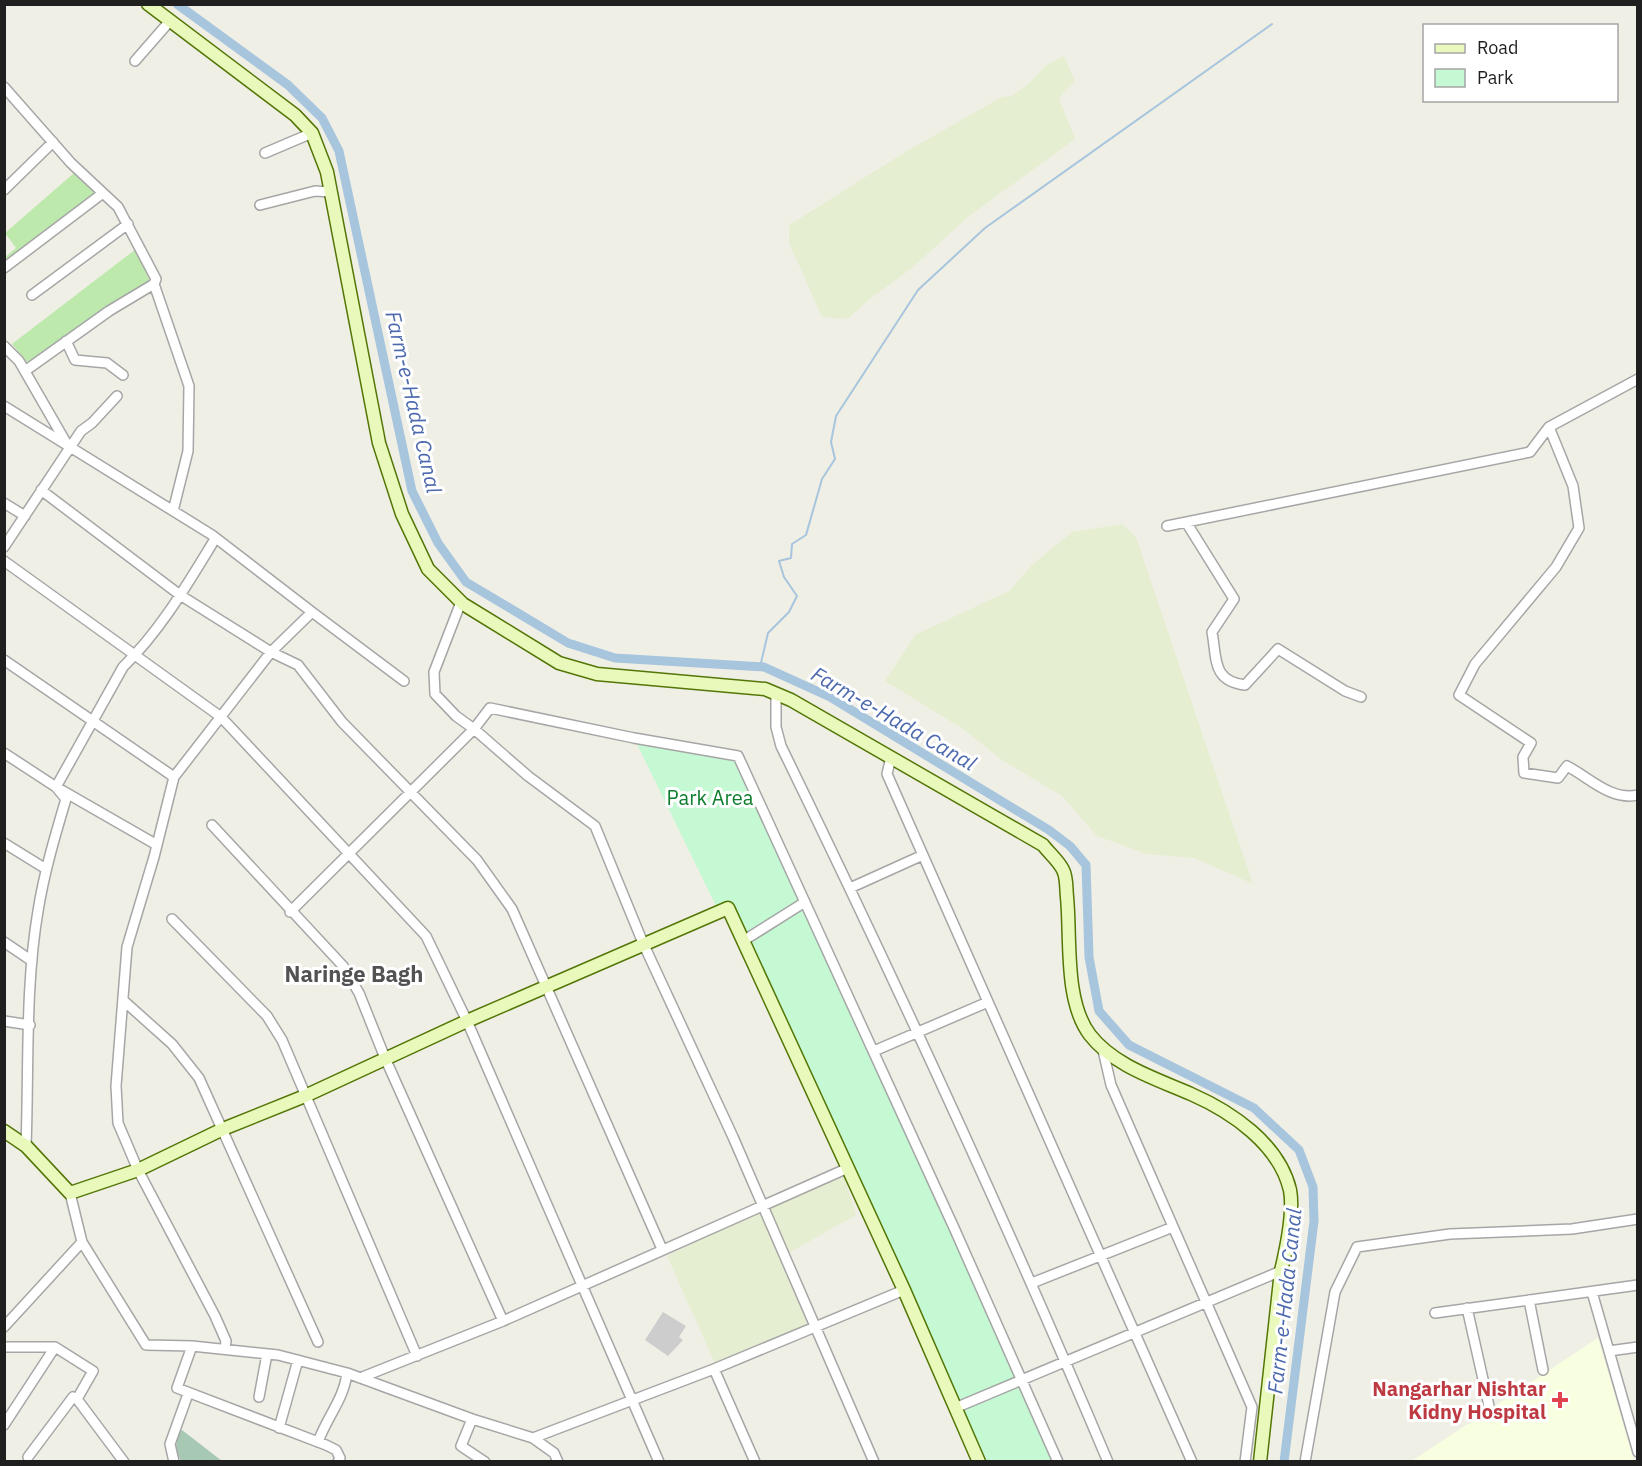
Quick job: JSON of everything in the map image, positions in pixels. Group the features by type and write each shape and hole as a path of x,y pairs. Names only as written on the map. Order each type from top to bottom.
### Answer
{"street":[{"path":"148,4 295,115 312,133 327,172 379,443 399,504 428,569 461,602 559,663 568,666 597,674 765,689 776,693 1043,845 1064,871 1073,999 1089,1034 1125,1064 1152,1079 1193,1095 1231,1116 1260,1139 1282,1169 1290,1192 1287,1246 1281,1271 1260,1461"},
{"path":"135,61 170,22"},
{"path":"4,87 53,142 118,207 156,279 154,284 189,386 188,451 173,511"},
{"path":"265,153 312,133"},
{"path":"4,190 53,142"},
{"path":"260,206 315,191 331,192"},
{"path":"4,268 103,193"},
{"path":"32,295 128,224"},
{"path":"25,371 109,311 154,284"},
{"path":"66,341 75,360 107,363 123,375"},
{"path":"4,346 25,371 69,448"},
{"path":"1167,526 1530,452 1549,427 1638,379"},
{"path":"4,547 81,431 92,423 117,396"},
{"path":"4,406 215,539 404,681"},
{"path":"1549,427 1572,486 1579,528 1556,567 1474,664 1459,695 1531,743 1523,757 1524,773 1558,778 1567,766 1611,794 1628,797 1638,795"},
{"path":"41,490 180,595 298,665 342,722 477,860 512,909 662,1249"},
{"path":"4,503 25,516"},
{"path":"1186,522 1234,599 1212,632 1220,674 1230,683 1245,685 1278,649 1345,691 1361,697"},
{"path":"56,787 123,667 136,654 180,595 215,539"},
{"path":"4,561 221,717 426,936 467,1021 659,1461"},
{"path":"461,602 434,672 435,694 456,716 528,776 595,826 643,944 763,1205 874,1461"},
{"path":"225,1349 226,1341 215,1316 138,1170 118,1123 116,1086 127,947 174,777 271,651 312,612"},
{"path":"4,660 174,777"},
{"path":"776,693 776,727 781,746 850,888 1032,1283 1108,1461"},
{"path":"290,912 474,729 490,708 634,738 738,756 1058,1461"},
{"path":"4,753 56,787 157,845"},
{"path":"891,757 887,774 1192,1461"},
{"path":"26,1146 32,961 46,869 66,799 56,787"},
{"path":"212,825 290,912 343,966 359,993 385,1058 503,1321"},
{"path":"4,843 46,869"},
{"path":"850,888 923,855"},
{"path":"743,941 805,902"},
{"path":"70,1193 138,1170 223,1129 305,1096 467,1021 728,908 904,1290 979,1461"},
{"path":"172,920 267,1016 282,1040 417,1356"},
{"path":"4,942 32,961"},
{"path":"124,1001 171,1044 200,1078 318,1342"},
{"path":"874,1052 988,1002"},
{"path":"4,1021 30,1025"},
{"path":"1102,1046 1111,1084 1252,1407 1245,1461"},
{"path":"4,1131 26,1146 70,1193 82,1242 146,1345 192,1346 267,1354 347,1373 472,1419 533,1437 554,1453 558,1461"},
{"path":"360,1378 503,1321 848,1168"},
{"path":"1305,1461 1335,1292 1357,1247 1450,1234 1572,1229 1638,1219"},
{"path":"1032,1283 1173,1227"},
{"path":"4,1327 82,1242"},
{"path":"955,1408 1281,1271"},
{"path":"1435,1312 1638,1285"},
{"path":"533,1437 714,1369 814,1325 904,1290"},
{"path":"1592,1292 1637,1450"},
{"path":"1529,1300 1543,1370"},
{"path":"1467,1308 1488,1406"},
{"path":"192,1346 177,1388 336,1450 340,1458 338,1461"},
{"path":"4,1347 55,1347 93,1371 76,1399"},
{"path":"4,1425 55,1347"},
{"path":"1609,1352 1638,1347"},
{"path":"259,1397 267,1354"},
{"path":"279,1428 298,1360"},
{"path":"714,1369 755,1461"},
{"path":"318,1442 326,1420 345,1390 347,1373"},
{"path":"174,1461 170,1444 188,1394"},
{"path":"28,1457 73,1397 76,1399"},
{"path":"76,1399 124,1461"},
{"path":"472,1419 461,1446 485,1461"}],"shaded area":[{"path":"1064,56 1075,81 1059,98 1075,139 968,217 912,268 866,302 848,319 822,317 789,243 789,225 907,151 1002,97 1012,96 1028,84 1045,66"},
{"path":"1122,524 1136,537 1253,884 1194,858 1147,854 1097,836 1062,796 1002,760 963,729 885,681 915,635 1009,591 1032,565 1072,532"},
{"path":"842,1170 856,1215 780,1258 809,1328 717,1368 667,1256"},
{"path":"663,1312 686,1326 679,1337 683,1340 668,1356 645,1340"},
{"name":"Nangarhar Nishtar Kidny Hospital","path":"1598,1338 1634,1461 1410,1462"},
{"path":"182,1430 222,1461 181,1461 176,1451 177,1434"}],"green space":[{"path":"74,173 99,197 11,266 5,257 16,248 5,233"},
{"path":"136,249 151,284 27,362 12,344"},
{"name":"Park Area","path":"634,738 738,756 1058,1461 979,1461 728,908 718,910"}],"waterway":[{"name":"Farm-e-Hada Canal","path":"177,4 288,85 322,118 339,151 412,491 438,543 466,582 568,643 615,658 764,667 830,697 1049,830 1070,846 1086,865 1089,957 1099,1011 1129,1045 1254,1108 1299,1150 1313,1187 1314,1221 1284,1462"},
{"path":"760,667 768,633 789,612 797,596 784,577 779,561 791,558 792,544 806,535 822,479 835,459 831,442 836,416 918,290 985,228 1272,24"}],"place":[{"name":"Nangarhar Nishtar Kidny Hospital","path":"1560,1400"}],"district":[{"name":"Naringe Bagh","path":"354,973"}]}
